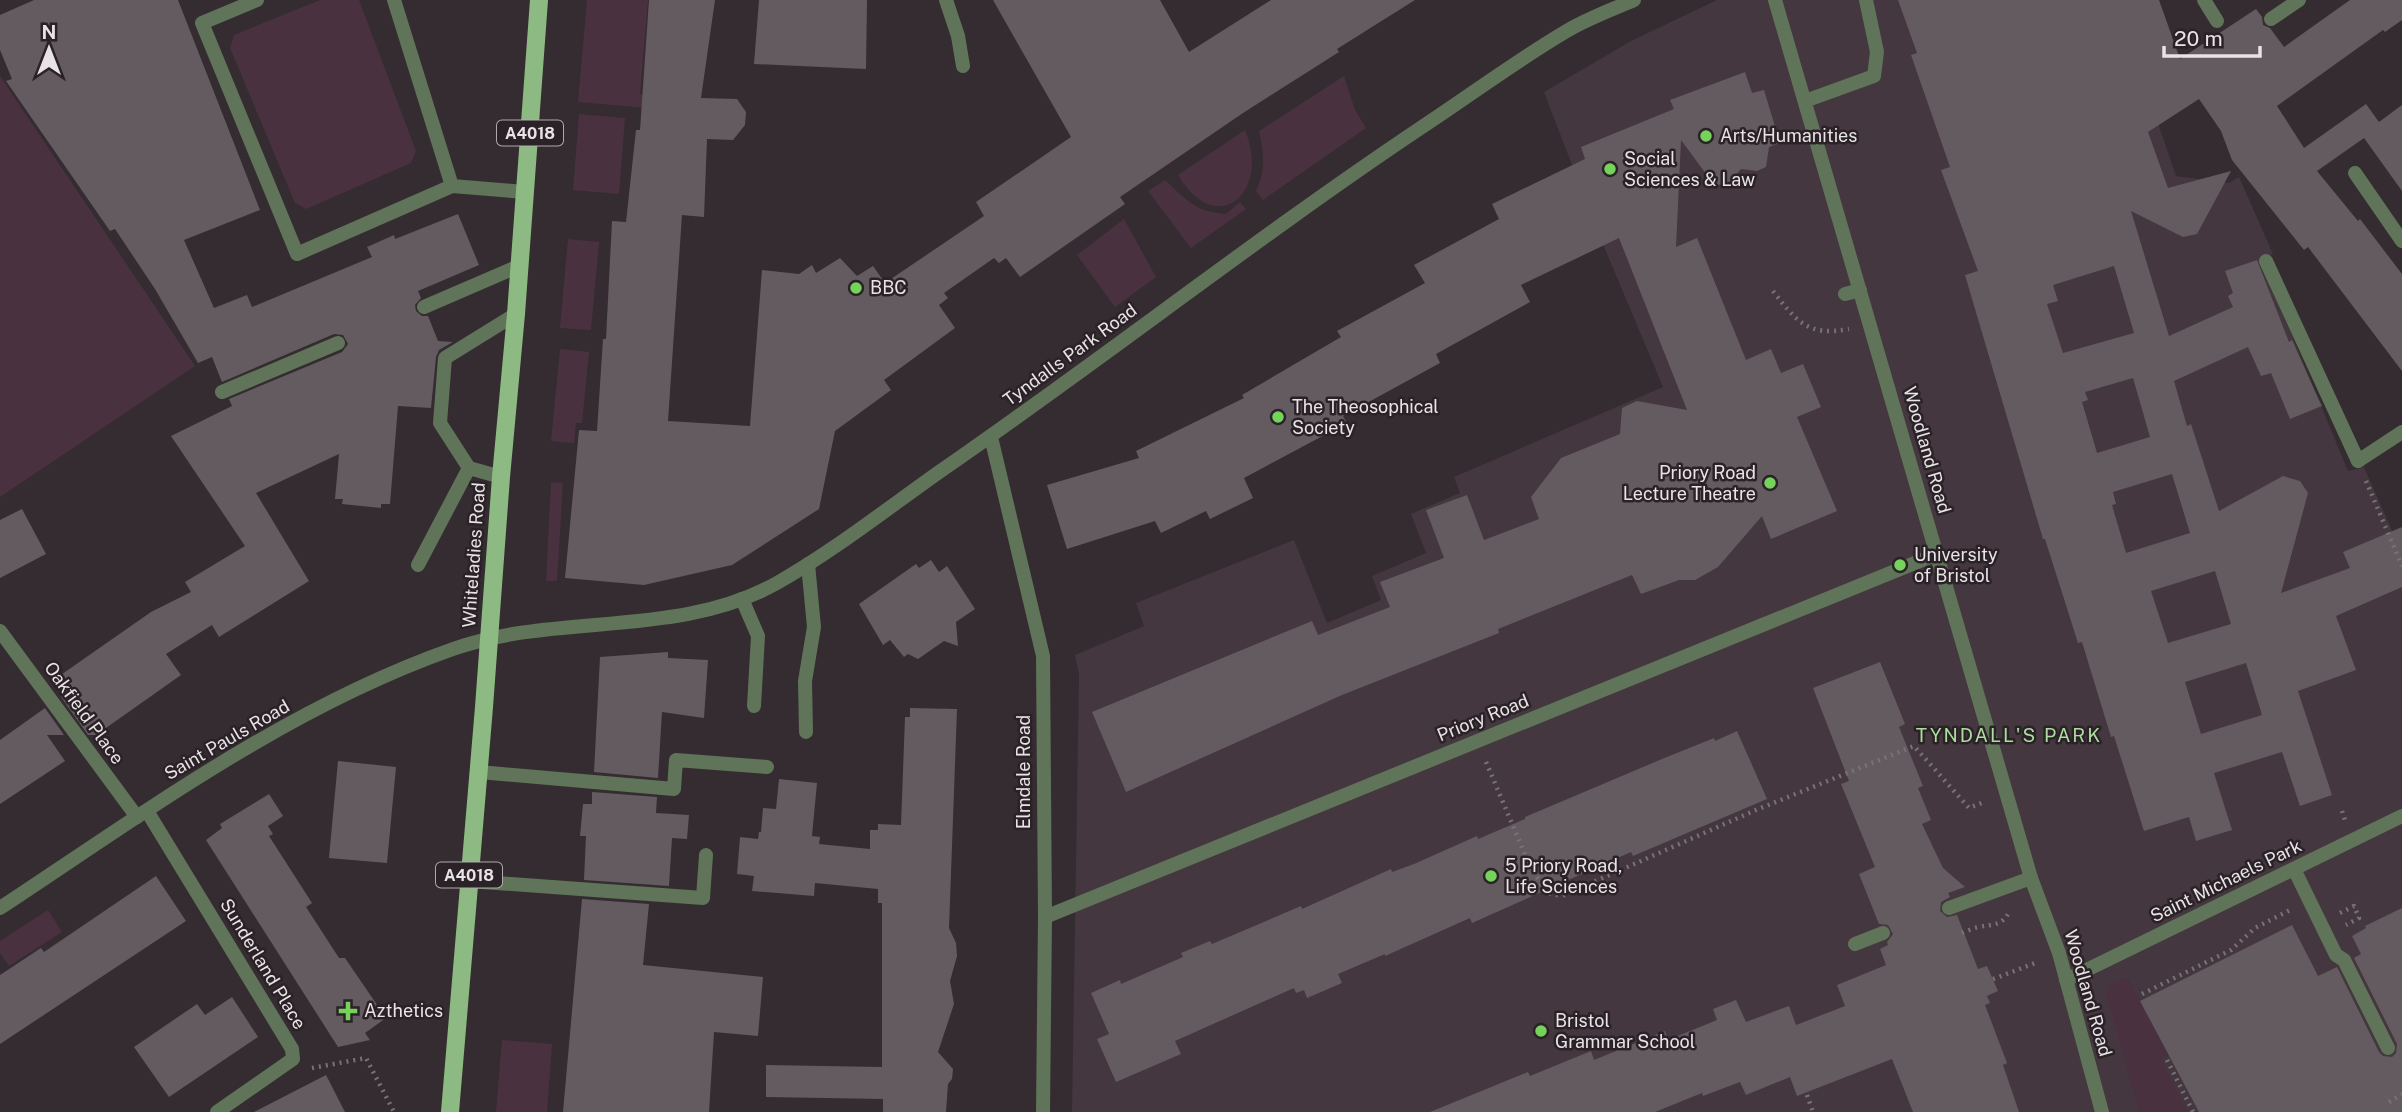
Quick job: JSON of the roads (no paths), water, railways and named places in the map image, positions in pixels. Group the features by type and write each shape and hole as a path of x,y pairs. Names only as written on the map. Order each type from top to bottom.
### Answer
{"main road":[{"name":"Whiteladies Road","path":"450,1112 490,639 500,477 526,192 539,0"}],"street":[{"path":"257,0 202,23 297,254 452,186 526,192"},
{"path":"394,0 452,186"},
{"path":"946,0 958,36 963,66"},
{"name":"Tyndalls Park Road","path":"490,639 533,631 657,620 698,613 774,585 991,437 1356,171 1568,30 1634,0"},
{"name":"Woodland Road","path":"1775,0 2031,878 2059,953 2102,1112"},
{"path":"1805,101 1874,76 1877,52 1866,0"},
{"path":"2204,0 2217,20"},
{"path":"2271,19 2299,0"},
{"path":"2355,173 2402,241"},
{"path":"2266,261 2358,461 2402,432"},
{"path":"424,307 519,267"},
{"path":"1845,294 1860,290"},
{"path":"500,477 468,468 440,423 445,358 516,314"},
{"path":"222,392 338,343"},
{"name":"Elmdale Road","path":"991,437 1042,656 1045,917 1043,1112"},
{"path":"418,565 468,468"},
{"name":"Priory Road","path":"1045,917 1937,554"},
{"path":"806,732 805,681 814,627 808,564"},
{"path":"742,599 758,636 754,706"},
{"name":"Oakfield Place","path":"0,631 142,814"},
{"name":"Saint Pauls Road","path":"0,908 230,758 340,698 456,648 490,639"},
{"path":"479,772 674,789 676,760 767,767"},
{"name":"Sunderland Place","path":"142,814 292,1049 293,1059 217,1112"},
{"name":"Saint Michaels Park","path":"2066,980 2402,816"},
{"path":"468,881 703,898 706,855"},
{"path":"2294,869 2336,954 2344,960 2388,1048"},
{"path":"1949,908 2031,878"},
{"path":"1855,944 1883,933"}],"place":[{"name":"Arts/Humanities","path":"1706,136"},
{"name":"Social Sciences & Law","path":"1610,169"},
{"name":"BBC","path":"856,288"},
{"name":"The Theosophical Society","path":"1278,417"},
{"name":"Priory Road Lecture Theatre","path":"1770,483"},
{"name":"University of Bristol","path":"1900,565"},
{"name":"5 Priory Road, Life Sciences","path":"1491,876"},
{"name":"Azthetics","path":"348,1011"},
{"name":"Bristol Grammar School","path":"1541,1031"}],"district":[{"name":"TYNDALL'S PARK","path":"2009,735"}]}
